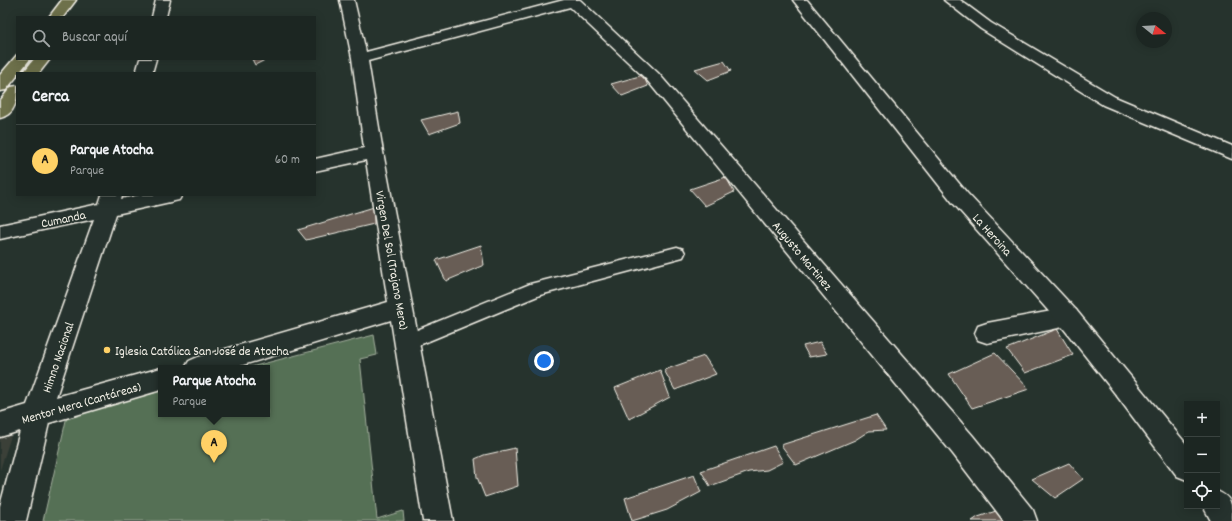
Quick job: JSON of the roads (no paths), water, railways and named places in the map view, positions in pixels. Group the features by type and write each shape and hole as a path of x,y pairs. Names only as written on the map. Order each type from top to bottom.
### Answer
{"main road":[{"path":"57,16 70,0"},
{"path":"0,86 21,60"},
{"path":"32,72 41,60"},
{"path":"0,113 16,92"}],"street":[{"path":"159,16 163,0"},
{"name":"Virgen Del Sol (Trajano Mera)","path":"347,0 360,58 374,152 438,521"},
{"name":"La Heroina","path":"800,0 960,198 1068,317 1126,388 1184,463"},
{"path":"951,0 986,26 1109,101 1232,153"},
{"path":"360,58 573,1"},
{"name":"Augusto Martinez","path":"573,1 652,76 963,445 1022,521"},
{"path":"144,72 148,60"},
{"path":"316,165 374,152"},
{"name":"Cumanda","path":"0,232 110,202 163,196"},
{"name":"Himno Nacional","path":"11,521 37,416 110,202"},
{"path":"208,365 401,308"},
{"path":"987,333 1068,317"},
{"name":"Mentor Mera (Cantáreas)","path":"0,425 37,416 158,380"},
{"path":"1220,509 1229,521"}],"lane":[{"path":"407,342 536,290 677,253"}],"place":[{"name":"Iglesia Católica San José de Atocha","path":"107,350"},
{"name":"Parque Atocha","path":"214,463"}]}
